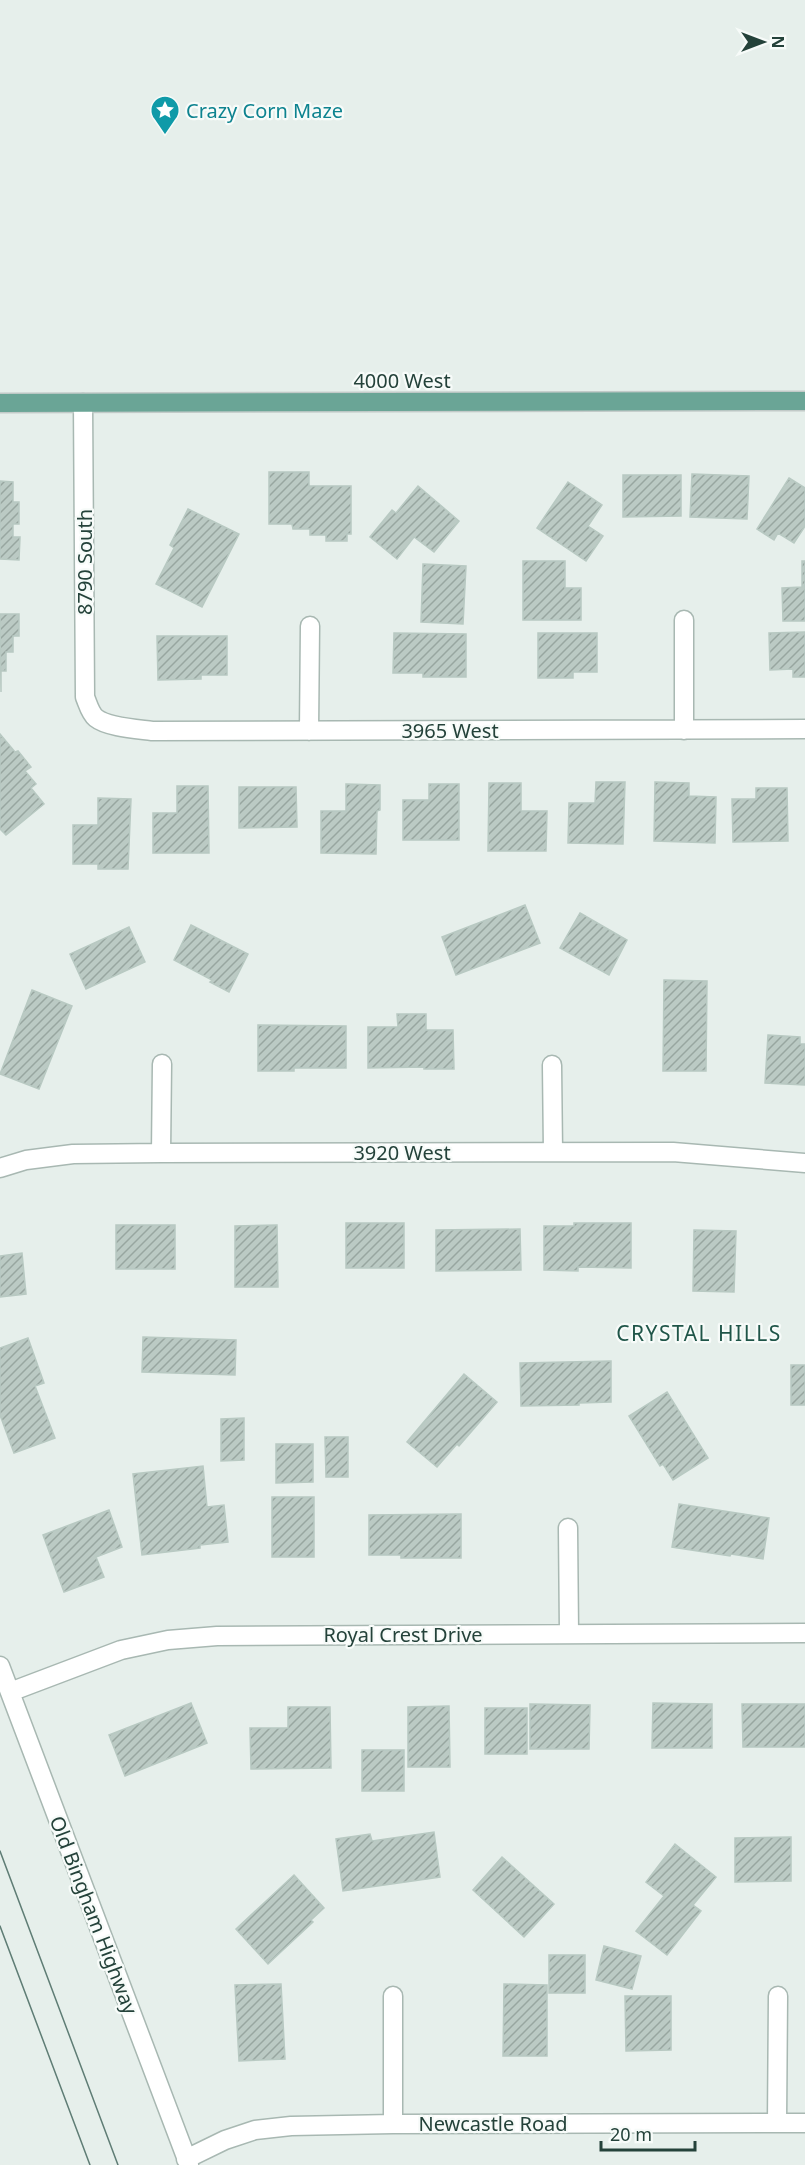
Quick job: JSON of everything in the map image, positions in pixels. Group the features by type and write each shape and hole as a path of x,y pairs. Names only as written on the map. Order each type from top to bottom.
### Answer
{"main road":[{"name":"4000 West","path":"0,403 805,401"}],"street":[{"name":"8790 South","path":"82,403 85,697 96,719"},
{"path":"684,620 684,730"},
{"path":"309,730 310,626"},
{"name":"3965 West","path":"96,719 122,727 152,731 805,729"},
{"path":"160,1153 162,1064"},
{"path":"552,1065 553,1152"},
{"name":"3920 West","path":"0,1168 26,1160 73,1154 160,1153 673,1152 805,1163"},
{"path":"568,1528 569,1633"},
{"name":"Royal Crest Drive","path":"10,1692 121,1650 168,1640 217,1636 805,1633"},
{"name":"Old Bingham Highway","path":"0,1666 187,2162"},
{"path":"393,1996 393,2124"},
{"path":"777,2123 778,1996"},
{"name":"Newcastle Road","path":"187,2162 225,2140 255,2130 291,2126 805,2123"}],"building":[{"path":"269,472 309,472 309,486 351,486 351,534 347,534 347,541 326,541 326,535 310,535 310,529 293,529 292,524 269,524"},
{"path":"692,474 749,476 747,519 690,517"},
{"path":"623,475 681,475 681,516 623,517"},
{"path":"789,478 805,488 805,526 794,543 778,533 774,540 757,529"},
{"path":"0,481 13,482 13,502 19,502 19,524 13,524 13,537 20,537 19,560 0,559"},
{"path":"568,482 602,505 588,526 603,536 586,561 537,528"},
{"path":"418,486 459,521 434,552 414,537 397,559 370,537 392,510 396,513"},
{"path":"188,509 239,534 202,607 156,584 174,548 170,545"},
{"path":"523,561 565,561 565,588 581,588 581,620 523,620"},
{"path":"802,561 805,561 805,621 783,621 782,588 802,587"},
{"path":"423,564 466,566 463,624 421,622"},
{"path":"0,614 19,614 19,636 13,636 13,652 6,652 6,671 1,671 1,692"},
{"path":"805,632 805,677 793,677 793,669 770,670 769,633"},
{"path":"394,633 466,634 466,677 423,677 423,673 393,673"},
{"path":"538,633 597,633 597,672 573,672 573,678 538,678"},
{"path":"157,636 227,636 227,675 201,675 201,679 158,680"},
{"path":"0,734 31,767 25,771 36,784 31,788 44,804 6,835 0,829"},
{"path":"596,782 625,782 623,844 568,843 569,803 595,803"},
{"path":"655,782 689,783 689,796 716,797 715,843 654,841"},
{"path":"489,783 521,783 521,811 547,811 546,851 488,851"},
{"path":"346,784 380,785 376,854 321,853 321,811 346,811"},
{"path":"429,784 459,784 459,840 403,840 403,800 429,800"},
{"path":"177,786 208,786 209,853 153,853 153,813 177,813"},
{"path":"239,787 296,787 297,827 239,828"},
{"path":"756,788 787,788 788,841 733,842 732,799 756,799"},
{"path":"98,798 131,799 128,869 98,869 98,864 73,864 73,825 98,825"},
{"path":"525,905 540,943 456,975 442,937"},
{"path":"580,913 627,940 609,975 560,948"},
{"path":"191,925 248,954 229,992 210,982 212,980 174,960"},
{"path":"129,927 145,962 86,989 70,954"},
{"path":"664,980 707,981 706,1071 663,1071"},
{"path":"32,990 72,1006 39,1089 0,1074"},
{"path":"397,1014 426,1014 426,1030 453,1030 454,1069 368,1068 368,1027 398,1027"},
{"path":"258,1025 346,1026 346,1068 258,1071"},
{"path":"768,1035 800,1037 800,1044 805,1044 805,1085 765,1083"},
{"path":"346,1223 404,1223 404,1268 346,1268"},
{"path":"574,1223 631,1223 631,1268 578,1267 578,1271 544,1270 544,1226 574,1226"},
{"path":"116,1225 175,1225 175,1269 116,1269"},
{"path":"277,1225 278,1287 235,1287 235,1226"},
{"path":"520,1229 521,1270 436,1271 436,1230"},
{"path":"694,1230 736,1231 734,1292 693,1291"},
{"path":"22,1253 26,1294 0,1297 0,1256"},
{"path":"143,1337 236,1340 235,1375 142,1372"},
{"path":"28,1338 44,1383 35,1386 55,1438 14,1453 0,1415 0,1348"},
{"path":"611,1361 611,1402 521,1406 520,1363"},
{"path":"791,1365 805,1365 805,1405 791,1405"},
{"path":"464,1374 497,1402 459,1446 457,1444 437,1467 407,1442"},
{"path":"667,1392 708,1458 673,1480 663,1464 660,1466 629,1416"},
{"path":"244,1418 244,1460 221,1461 221,1419"},
{"path":"325,1437 348,1437 348,1477 326,1477"},
{"path":"276,1444 313,1444 313,1482 276,1483"},
{"path":"203,1466 207,1507 224,1505 228,1542 142,1555 133,1474"},
{"path":"272,1497 314,1497 314,1557 272,1557"},
{"path":"679,1504 769,1518 763,1559 672,1547"},
{"path":"109,1510 122,1547 96,1557 104,1577 64,1592 43,1535"},
{"path":"461,1514 461,1558 401,1558 401,1555 369,1555 369,1515"},
{"path":"191,1703 207,1743 125,1776 109,1735"},
{"path":"653,1703 712,1704 712,1748 652,1748"},
{"path":"530,1704 590,1705 589,1749 530,1749"},
{"path":"742,1704 805,1704 805,1747 743,1747"},
{"path":"449,1706 450,1767 408,1767 408,1707"},
{"path":"288,1707 330,1707 331,1768 251,1769 250,1728 288,1728"},
{"path":"485,1708 527,1708 527,1754 485,1754"},
{"path":"362,1750 404,1750 404,1791 362,1791"},
{"path":"434,1832 440,1877 343,1891 336,1839 370,1834 372,1841"},
{"path":"791,1837 791,1881 735,1882 735,1838"},
{"path":"675,1844 716,1877 693,1905 701,1911 667,1955 636,1931 664,1896 646,1882"},
{"path":"502,1857 554,1904 524,1937 473,1890"},
{"path":"294,1875 324,1908 311,1920 313,1922 268,1964 236,1929"},
{"path":"604,1946 641,1956 632,1989 596,1980"},
{"path":"549,1955 585,1955 585,1993 549,1993"},
{"path":"281,1984 285,2059 239,2061 235,1985"},
{"path":"504,1984 547,1985 547,2056 503,2056"},
{"path":"625,1996 671,1996 671,2050 626,2051"}],"tram line":[{"path":"0,1851 118,2165"},
{"path":"0,1926 90,2165"}],"place":[{"name":"Crazy Corn Maze","path":"165,136"}],"district":[{"name":"CRYSTAL HILLS","path":"699,1333"}]}
